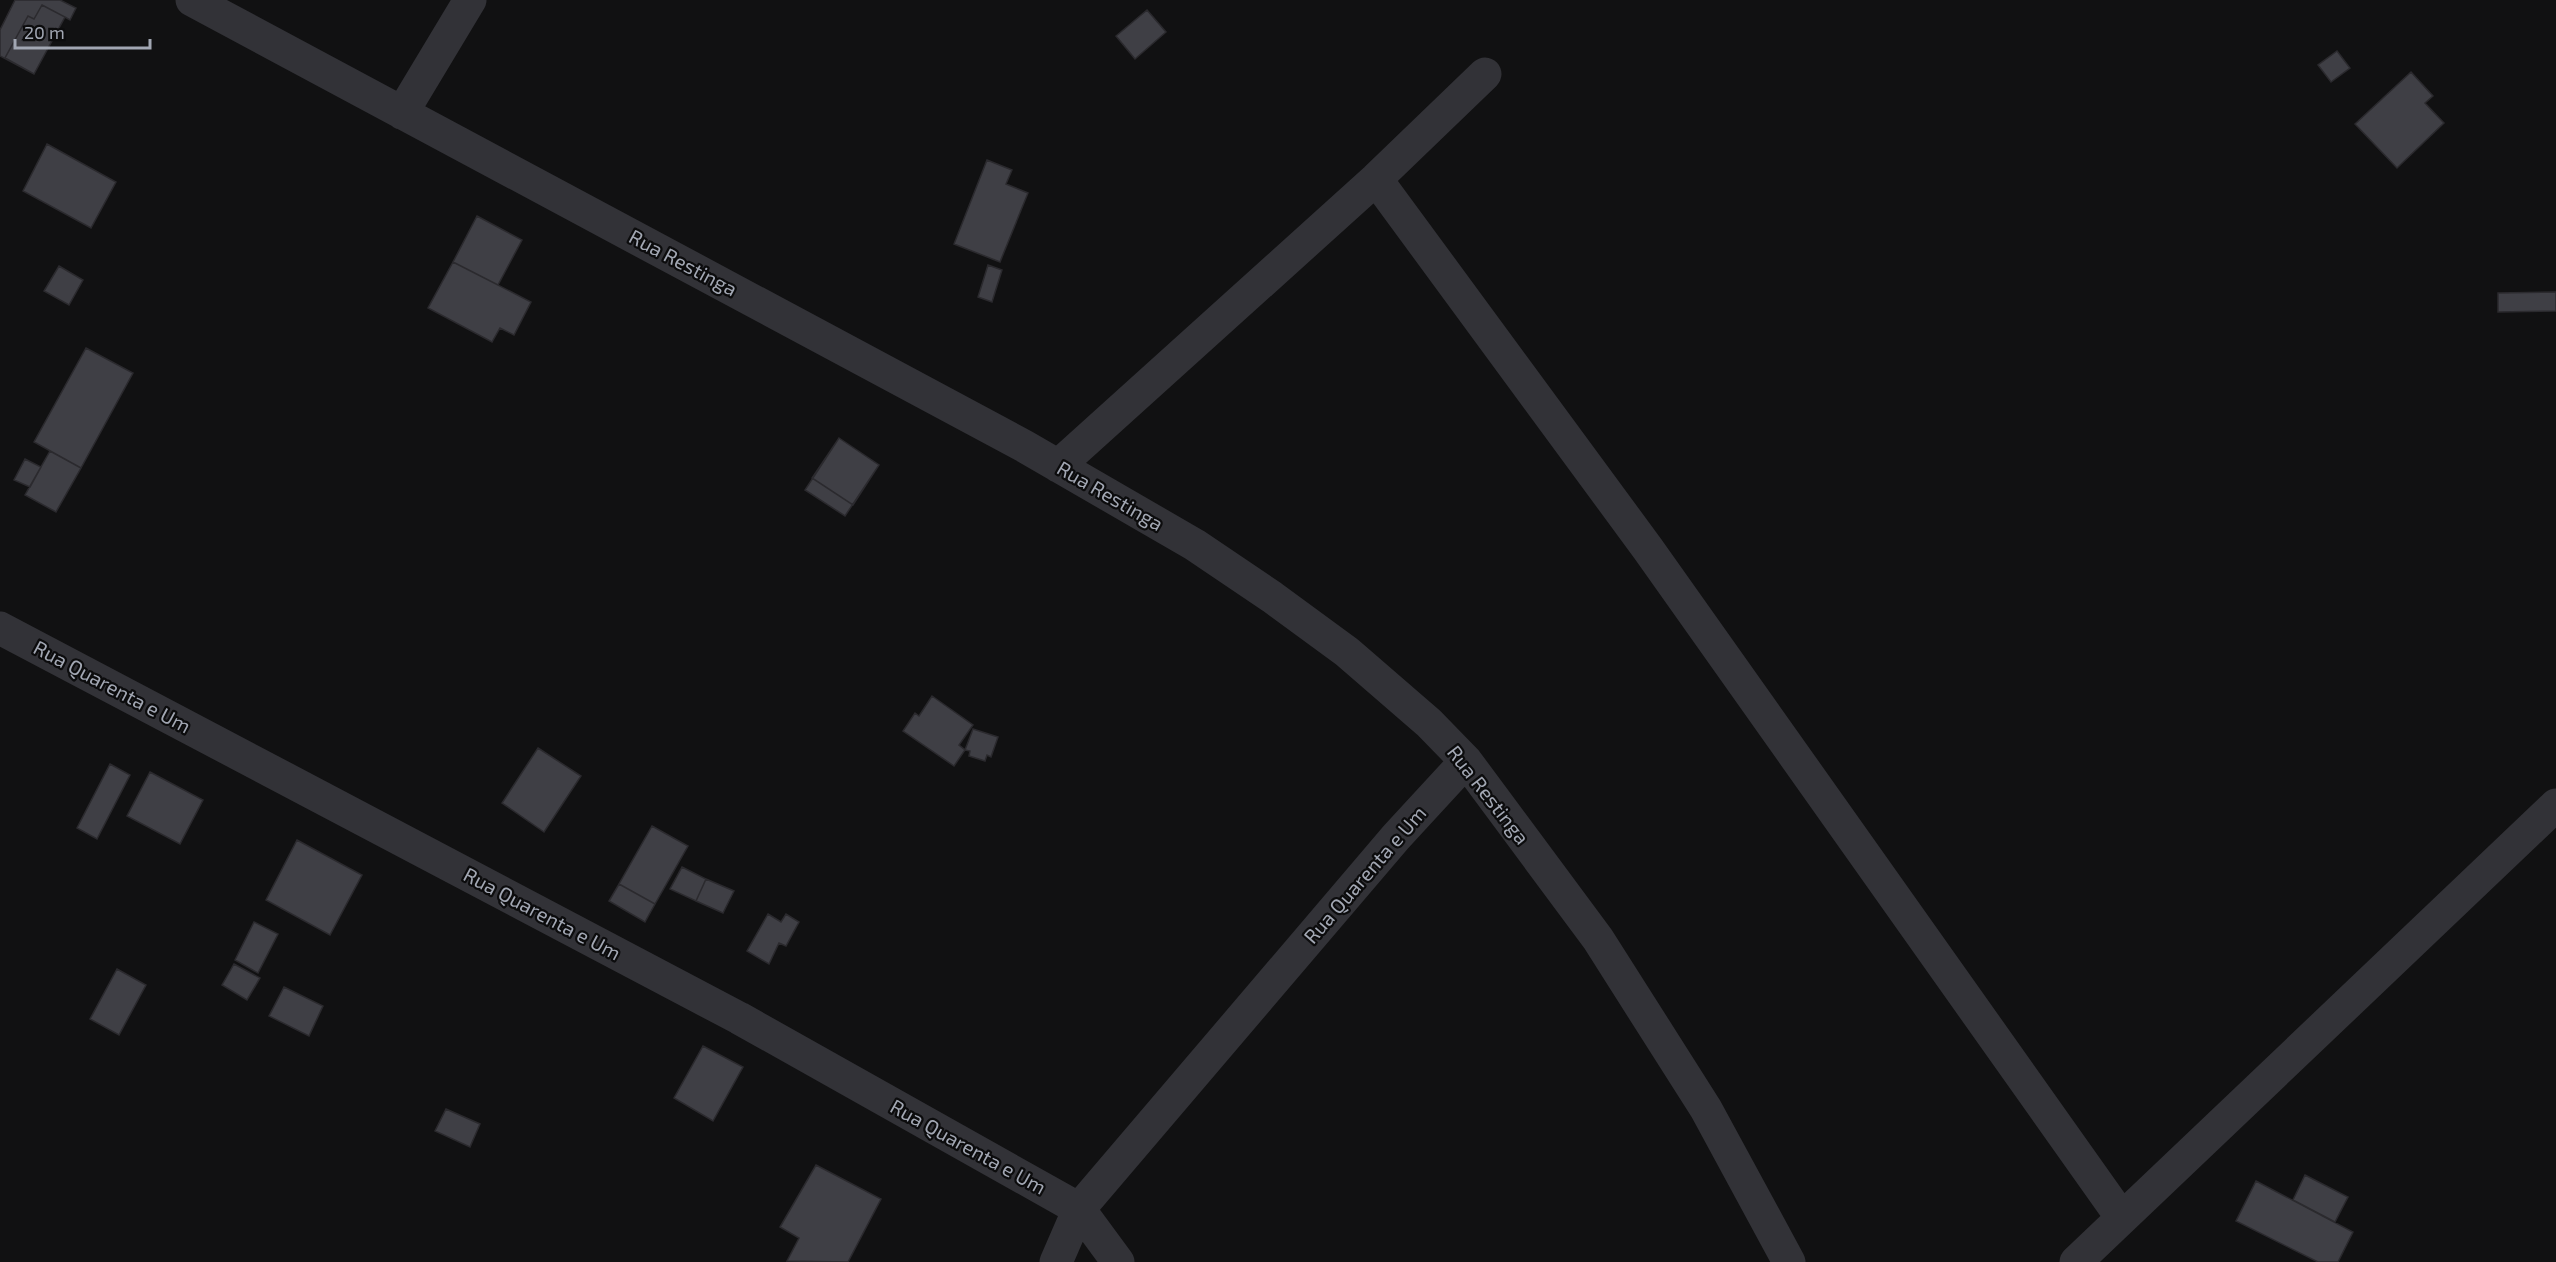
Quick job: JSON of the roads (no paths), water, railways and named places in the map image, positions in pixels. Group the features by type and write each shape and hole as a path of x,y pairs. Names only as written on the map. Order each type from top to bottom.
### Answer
{"street":[{"name":"Rua Restinga","path":"192,0 1024,446 1195,545 1272,597 1347,652 1429,723 1466,761 1598,939 1706,1109 1789,1262"},
{"path":"402,112 470,0"},
{"path":"1058,466 1376,179 1485,74"},
{"path":"1376,179 1655,559 2122,1218"},
{"name":"Rua Quarenta e Um","path":"0,628 739,1018 1079,1209 1118,1262"},
{"name":"Rua Quarenta e Um","path":"1056,1262 1079,1209 1396,837 1466,761"},
{"path":"2076,1262 2556,805"}]}
